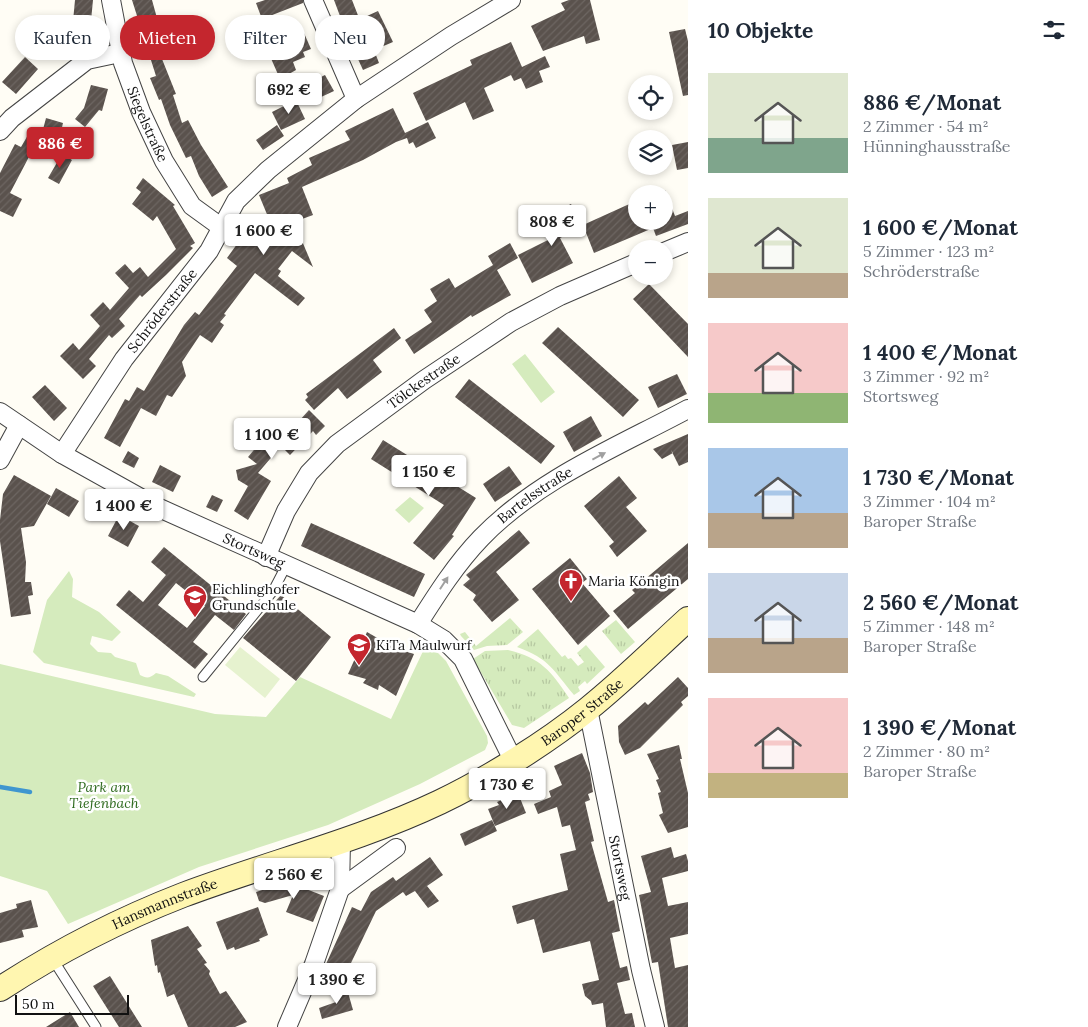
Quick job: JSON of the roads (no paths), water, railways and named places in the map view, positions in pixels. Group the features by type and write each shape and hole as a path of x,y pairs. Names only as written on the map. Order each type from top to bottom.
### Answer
{"main road":[{"name":"Baroper Straße","path":"342,842 440,802 550,738 588,709 688,619"},
{"name":"Hansmannstraße","path":"0,989 50,956 95,932 183,895 342,842"}],"street":[{"name":"Siegelstraße","path":"111,0 120,53"},
{"path":"313,0 356,98"},
{"name":"Schröderstraße","path":"62,454 124,359 209,251 236,201 268,170 356,98 451,36 511,0"},
{"path":"0,131 12,118 87,60 120,53"},
{"name":"Siegelstraße","path":"122,60 141,112 164,162 192,206 221,227"},
{"path":"673,248 688,242"},
{"name":"Tölckestraße","path":"266,557 286,511 309,473 337,444 424,380 511,322 560,296 628,266"},
{"name":"Bartelsstraße","path":"418,624 451,572 482,537 527,498 556,478 688,409"},
{"name":"Stortsweg","path":"0,412 62,454 157,508 418,624 444,640 463,659 513,760"},
{"path":"0,460 19,425"},
{"name":"Stortsweg","path":"588,709 641,970 655,1027"},
{"path":"287,1027 314,964 340,889 342,842"},
{"path":"340,889 396,848"}],"lane":[{"path":"203,677 273,591 286,566"},
{"path":"50,956 96,1027"}],"waterway":[{"path":"0,787 30,792"}],"place":[{"name":"Maria Königin","path":"571,602"},
{"name":"Eichlinghofer Grundschule","path":"195,618"},
{"name":"KiTa Maulwurf","path":"359,666"}],"park label":[{"name":"Park am Tiefenbach","path":"104,796"}]}
